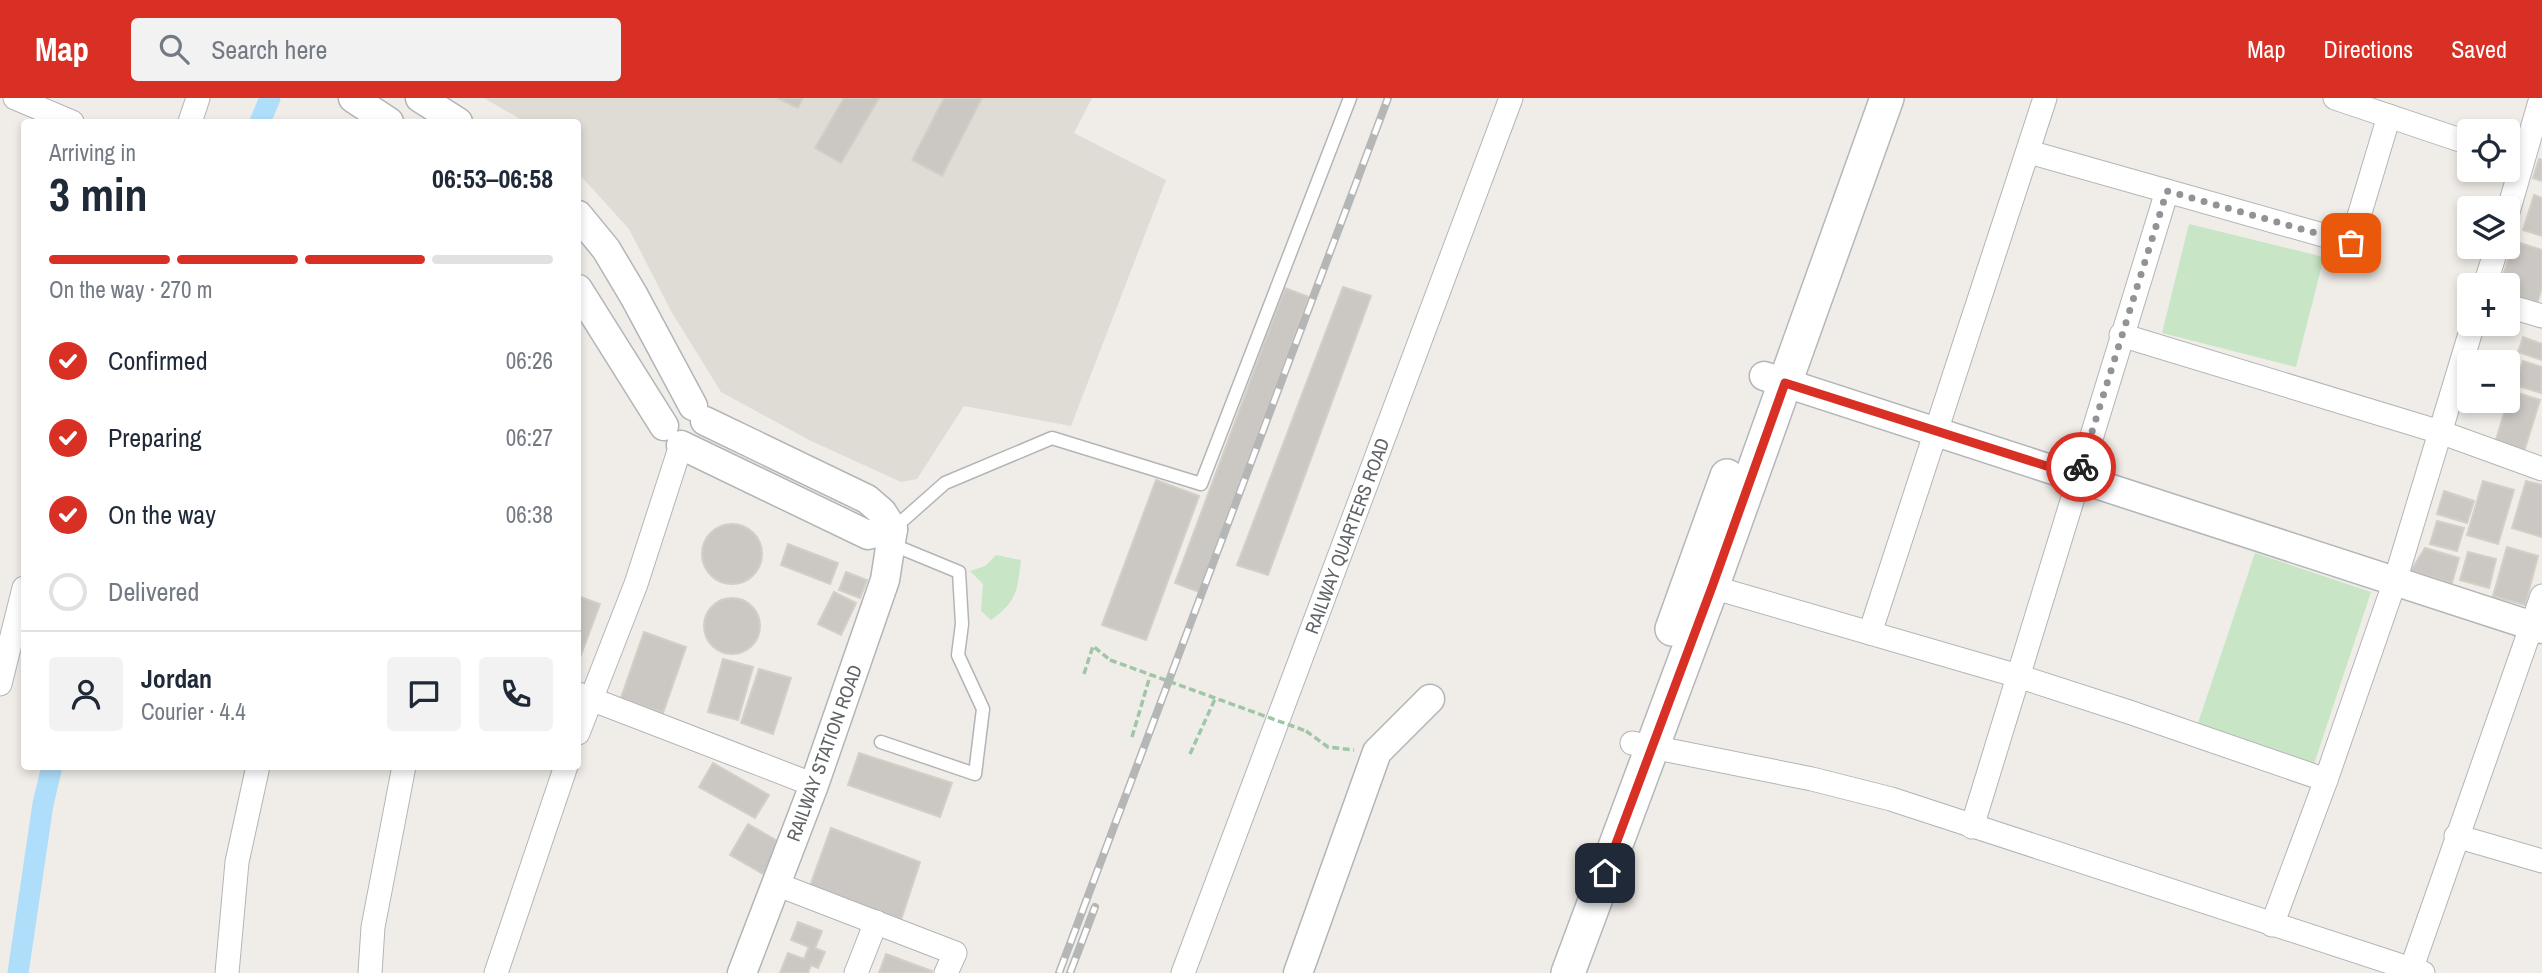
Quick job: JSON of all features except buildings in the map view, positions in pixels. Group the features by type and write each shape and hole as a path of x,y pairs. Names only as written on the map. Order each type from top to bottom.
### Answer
{"main road":[{"path":"1545,973 1712,587 1774,379 1863,98"},
{"path":"1568,973 1642,745 1774,379 1888,98"}],"street":[{"path":"15,98 65,119"},
{"path":"191,119 198,98"},
{"path":"353,98 384,119"},
{"path":"420,98 453,119"},
{"name":"RAILWAY QUARTERS ROAD","path":"1183,973 1511,98"},
{"path":"1870,633 2045,98"},
{"path":"2335,98 2457,139"},
{"path":"2520,148 2541,98"},
{"path":"2029,152 2351,243 2389,116"},
{"path":"1972,827 2167,191"},
{"path":"581,219 606,249 699,413"},
{"path":"581,294 673,436 868,535 891,536 882,512 867,499 699,413 679,405 673,408 668,413 673,436 636,584 584,696 581,714"},
{"path":"2520,310 2542,316"},
{"path":"2121,335 2440,432 2542,469"},
{"path":"2272,925 2395,581 2469,336"},
{"path":"1774,379 2537,627"},
{"name":"RAILWAY STATION ROAD","path":"742,973 814,785 885,580 891,536"},
{"path":"1712,587 2018,676 2326,780"},
{"path":"1642,745 1812,779 1891,799 2417,971 2456,836 2537,627 2542,596"},
{"path":"0,684 21,600"},
{"path":"584,696 814,785"},
{"path":"1298,973 1377,752 1430,699"},
{"path":"227,973 237,862 257,770"},
{"path":"370,973 373,927 403,770"},
{"path":"496,973 565,770"},
{"path":"2456,836 2542,862"},
{"path":"776,884 955,953 946,973"},
{"path":"856,973 876,922"}],"lane":[{"path":"881,742 975,774 983,709 958,655 962,624 959,572 891,536 945,482 1052,438 1201,484 1350,98"}],"path":[{"path":"1084,674 1093,646 1110,660 1306,731 1328,747"},
{"path":"1132,737 1150,676"},
{"path":"1190,754 1215,699"}],"shaded area":[{"path":"484,98 1092,98 1074,133 1166,180 1071,426 964,406 917,479 901,482 809,440 721,392 671,311 629,229 581,176 581,119 520,119"}],"green space":[{"path":"2189,224 2324,257 2296,367 2162,333"},
{"path":"2255,553 2371,592 2312,770 2195,732"},
{"path":"996,555 1021,560 1015,594 1007,607 991,620 981,611 983,584 970,571 985,566"}],"waterway":[{"path":"261,119 270,98"},
{"path":"18,973 43,804 51,770"}],"railway":[{"path":"1059,973 1388,98"},
{"path":"1070,973 1095,907"}],"way so far":[{"path":"2081,467 2167,191 2351,243"}],"route":[{"path":"1605,873 1785,383 2078,476 2081,467"}]}
